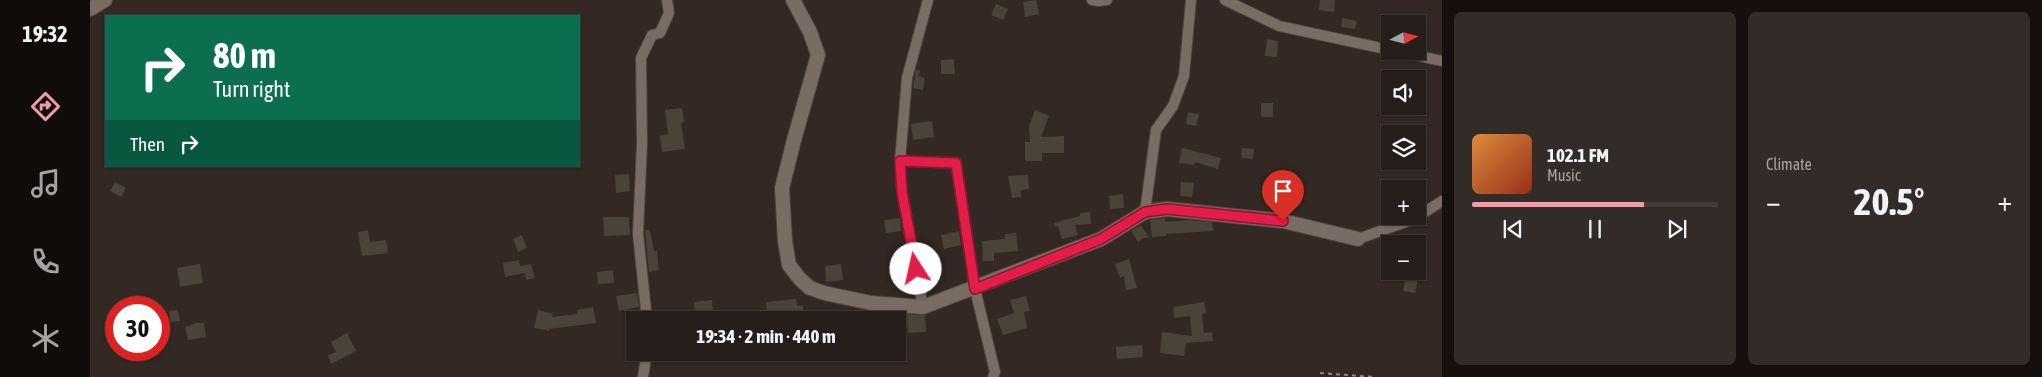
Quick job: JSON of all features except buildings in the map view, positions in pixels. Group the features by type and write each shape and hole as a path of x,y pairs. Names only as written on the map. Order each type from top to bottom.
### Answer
{"main road":[{"path":"90,9 105,0"},
{"path":"793,0 810,32 818,55 782,188 785,241 789,266 810,288 824,293 871,303 923,307 975,289 1101,239 1145,212 1167,209 1283,221 1358,239"}],"street":[{"path":"646,311 638,234 642,143 641,58 652,35 660,33 669,13 667,0"},
{"path":"923,307 902,192 900,161 907,78 928,0"},
{"path":"1092,0 1099,2 1107,0"},
{"path":"1145,212 1156,130 1173,106 1184,76 1191,0"},
{"path":"1225,0 1279,26 1381,48"},
{"path":"1426,57 1442,61"},
{"path":"900,161 956,163 975,289 995,372 993,377"},
{"path":"1358,239 1414,219 1442,201"},
{"path":"643,377 646,361"}],"path":[{"path":"1320,374 1374,377"}],"route":[{"path":"916,269 902,192 900,161 956,163 975,289 1101,239 1145,212 1167,209 1283,221"}]}
